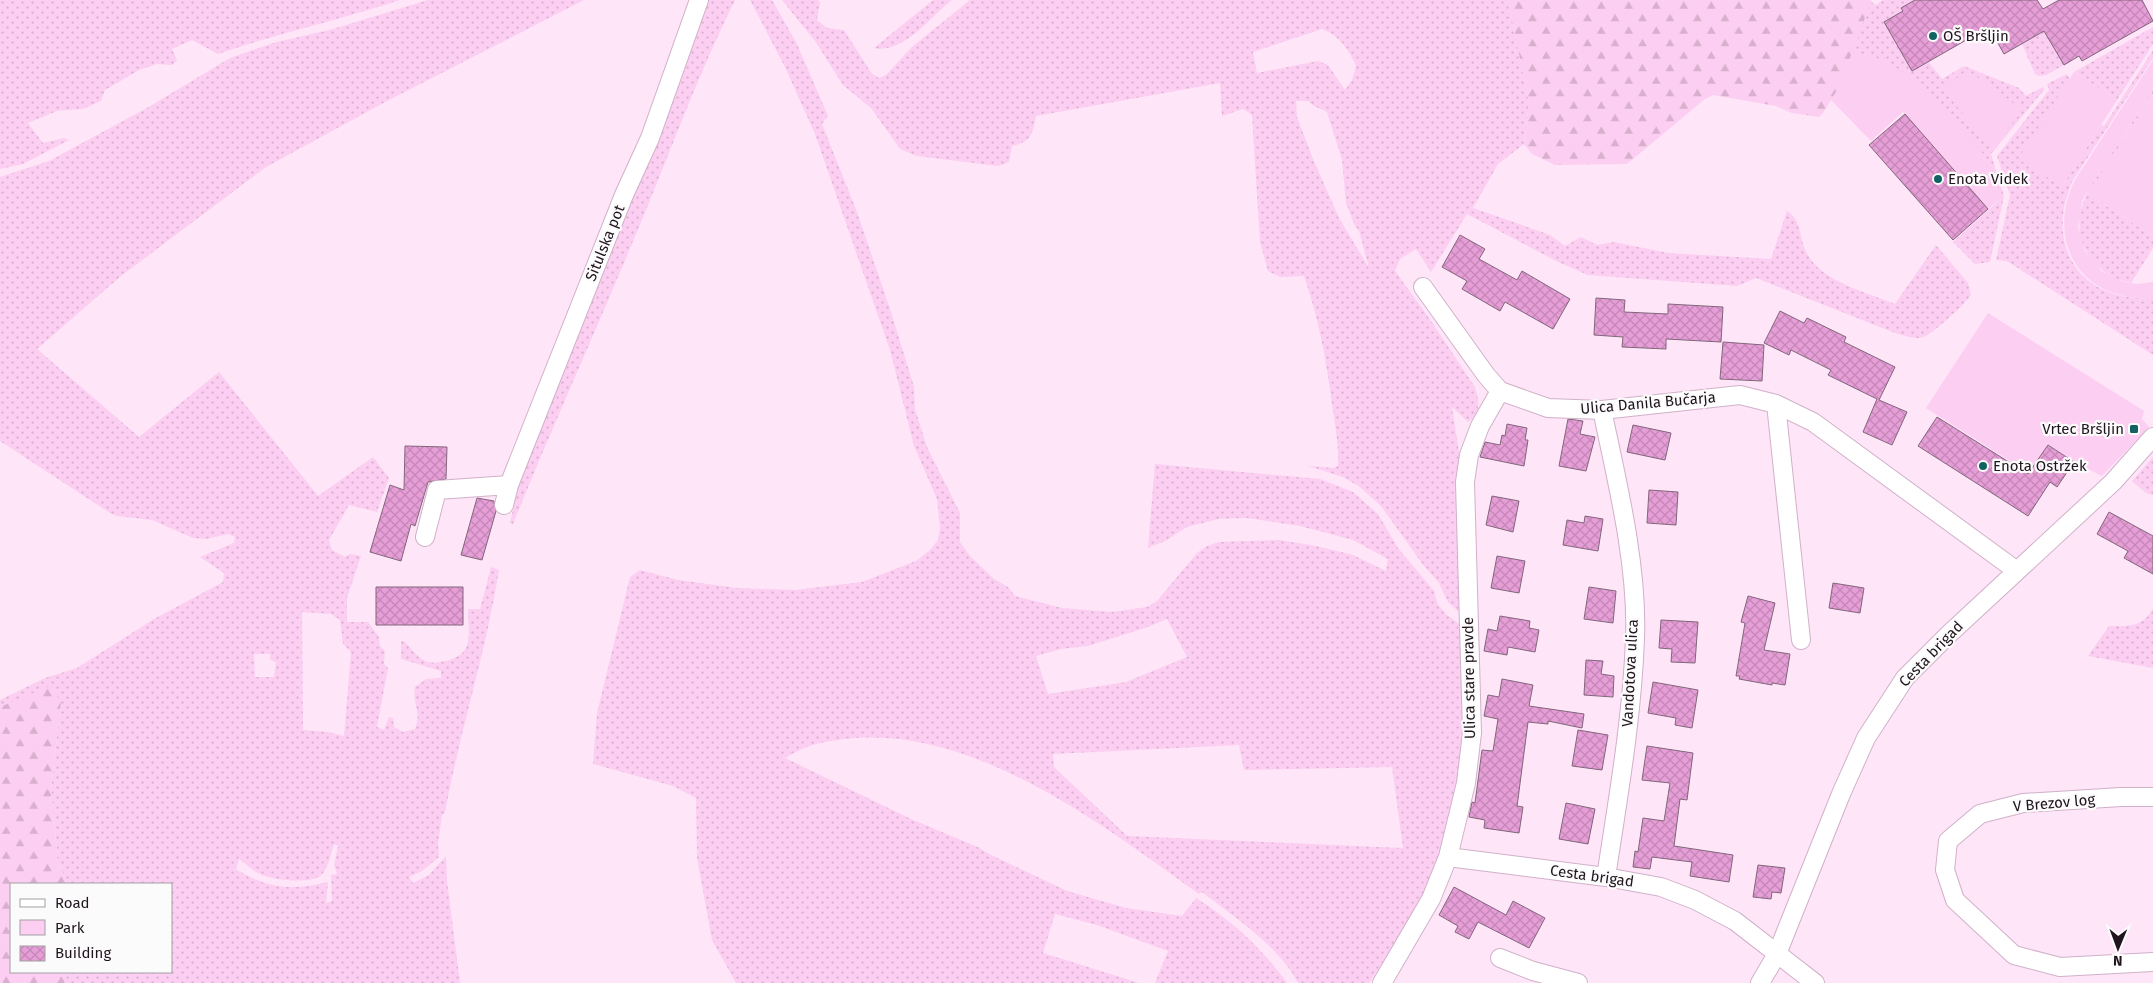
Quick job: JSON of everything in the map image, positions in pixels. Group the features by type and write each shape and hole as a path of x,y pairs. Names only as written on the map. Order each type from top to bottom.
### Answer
{"street":[{"name":"Situlska pot","path":"504,506 509,485 624,195 650,138 699,0"},
{"path":"1423,287 1486,375 1500,391"},
{"name":"Ulica Danila Bučarja","path":"1500,391 1548,408 1602,410 1740,395 1776,404 1813,422 2018,571"},
{"name":"Ulica stare pravde","path":"1382,983 1431,898 1448,857 1466,783 1472,733 1465,482 1469,454 1474,440 1500,391"},
{"path":"1776,404 1801,640"},
{"name":"Vandotova ulica","path":"1602,410 1629,551 1635,638 1626,741 1606,877"},
{"name":"Cesta brigad","path":"1760,983 1777,954 1841,794 1866,738 1905,678 2113,482 2153,437"},
{"path":"425,537 437,490 509,485"},
{"name":"V Brezov log","path":"2153,797 2023,803 1980,814 1948,841 1945,870 1955,900 2014,955 2060,967 2153,962"},
{"name":"Cesta brigad","path":"1448,857 1606,877 1661,887 1695,900 1735,921 1777,954"},
{"path":"1777,954 1815,983"},
{"path":"1500,958 1533,971 1578,983"}],"green space":[{"path":"0,0 400,0 218,54 192,40 172,49 177,60 172,65 157,64 139,70 105,90 101,101 83,109 57,111 28,123 43,143 64,138 69,140 23,164 0,169"},
{"path":"428,0 584,0 387,101 266,167 121,276 37,349 139,437 219,372 318,496 373,457 389,478 377,512 349,505 329,540 332,550 345,557 350,554 361,556 347,598 347,622 368,622 379,637 380,646 385,651 384,664 388,668 377,727 384,730 389,717 393,718 394,727 403,732 415,729 418,717 414,693 415,687 426,679 441,678 441,671 401,659 401,641 405,642 425,661 441,662 459,655 468,644 468,609 480,609 491,567 499,570 494,601 445,812 442,815 438,844 439,857 422,871 409,877 413,883 429,875 446,856 447,881 460,983 64,983 68,973 172,973 172,883 68,883 58,863 51,789 61,702 0,707 0,700 45,678 77,668 154,619 223,582 224,573 200,557 234,543 235,537 228,534 206,539 193,538 152,520 117,516 0,441 0,177 49,161 147,108 230,58 273,43 333,29","holes":["302,612 331,614 340,620 343,644 351,652 344,736 328,732 303,730","254,654 270,654 270,660 276,662 274,677 255,677","334,844 338,846 334,865 337,874 331,875 332,901 326,903 328,882 303,887 280,886 259,881 236,869 239,859 256,872 267,877 283,880 308,880 323,874"]},
{"path":"705,0 735,0 696,87 621,270 513,524 510,523 518,488 562,362"},
{"path":"750,0 772,0 796,42 828,116 822,124 857,212 891,312 914,387 915,409 927,447 960,513 960,542 970,556 994,579 1008,587 1015,596 1062,608 1112,612 1147,607 1157,601 1197,553 1207,546 1219,542 1279,540 1316,546 1353,555 1386,571 1388,559 1353,540 1300,526 1247,518 1219,519 1187,527 1165,541 1148,548 1155,464 1320,479 1353,492 1378,514 1398,548 1434,591 1438,605 1447,615 1462,626 1467,738 1447,829 1432,879 1412,917 1369,983 1298,983 1280,957 1242,922 1202,892 1199,894 1077,810 1033,785 987,763 940,747 893,738 828,741 807,747 785,758 911,819 980,848 1067,891 1126,908 1182,916 1196,898 1246,936 1287,983 1155,983 1168,951 1097,925 1055,914 1043,953 1139,983 736,983 712,940 697,858 696,798 673,786 593,764 597,713 630,577 640,570 678,580 737,588 795,590 862,582 916,561 930,550 938,540 940,528 937,499 914,446 890,350 815,134 785,67","holes":["1167,619 1187,657 1126,682 1048,694 1036,656 1061,649 1088,646","1239,745 1244,770 1392,767 1403,848 1127,836 1054,767 1053,754"]},
{"path":"782,0 818,0 820,2 817,20 827,28 844,30 872,74 879,78 886,75 912,47 970,0 1508,0 1529,103 1524,144 1498,164 1473,208 1550,235 1565,246 1581,237 1597,245 1614,242 1668,253 1771,259 1787,211 1798,224 1804,247 1813,262 1822,271 1845,285 1895,304 1936,245 1968,283 1971,295 1928,335 1913,338 1895,333 1756,278 1737,286 1588,275 1558,262 1467,214 1431,272 1416,249 1400,259 1395,271 1475,387 1478,397 1476,414 1468,422 1452,407 1460,458 1462,615 1448,602 1439,583 1424,566 1381,506 1360,487 1343,477 1308,466 1334,468 1338,466 1335,427 1318,324 1304,276 1280,277 1268,271 1260,242 1252,115 1243,109 1222,116 1220,83 1036,116 1030,136 1024,142 1012,146 1009,162 998,166 917,156 900,149 871,108 843,85 815,41","holes":["1322,29 1334,35 1343,44 1356,66 1352,80 1345,90 1328,65 1318,61 1257,73 1253,52","1296,101 1308,101 1327,112 1342,160 1346,203 1354,224 1359,231 1369,268 1339,218 1313,159 1297,117"]},
{"path":"933,0 952,0 906,40 885,48 874,48"},
{"path":"1508,0 1871,0 1843,81 1819,117 1792,113 1776,106 1713,95 1705,99 1627,164 1555,165 1532,154 1524,144 1529,103"},
{"path":"1883,0 1915,0 1901,8 1928,61 1942,79 1964,66 2019,88 2026,96 2043,87 2044,90 1991,154 2004,196 1990,262 1975,264 1953,242 2003,197 1852,52 1870,1 1876,5"},
{"path":"2153,27 2153,44 2117,100 2074,72"},
{"path":"2044,31 2064,65 2046,75 2039,76 2035,74 2022,44"},
{"path":"2153,50 2153,58 2073,180 2065,204 2063,227 2066,248 2075,266 2088,280 2106,291 2128,297 2153,298 2153,355 2007,261 1996,260 2010,195 1997,156 2049,90 2047,84 2067,74 2070,79 2019,159 2062,186 2101,125 2104,126"},
{"path":"1852,52 1883,60 1914,78 1981,150 2003,197 1988,209 1903,112 1871,141 1831,100 1843,81"},
{"path":"2153,60 2153,90 2088,190 2082,201 2078,227 2085,251 2101,271 2124,282 2137,284 2153,282 2153,298 2128,297 2107,291 2089,279 2076,264 2068,246 2064,226 2067,203 2075,180"},
{"path":"1967,70 2023,110 1991,149 1943,89"},
{"path":"2074,72 2117,100 2062,186 2018,159"},
{"path":"2153,90 2153,95 2088,194 2153,236 2153,248 2131,283 2112,278 2092,262 2080,239 2079,214 2088,190"},
{"path":"2153,95 2153,236 2088,194"},
{"path":"1988,313 2144,411 2142,419 2149,427 2102,476 2074,462 2048,445 2029,473 1926,408"},
{"path":"2153,457 2153,495 2146,493 2132,481"},
{"path":"2153,609 2153,668 2088,656 2109,626 2134,625 2144,620"},
{"path":"50,686 61,702 51,789 58,863 68,883 10,883 10,973 68,973 64,983 0,983 0,707"}],"building":[{"name":"OŠ Bršljin","path":"1915,0 2037,0 2043,9 2059,0 2142,0 2153,21 2082,61 2079,56 2064,65 2044,31 2004,54 1989,27 1912,71 1884,22 1903,11 1901,8"},
{"name":"Enota Videk","path":"1905,114 1988,209 1953,240 1869,145"},
{"path":"1460,235 1485,249 1479,259 1517,280 1522,271 1570,299 1553,329 1505,302 1500,311 1462,289 1467,281 1442,267"},
{"path":"1596,298 1625,300 1624,312 1668,314 1668,304 1723,307 1721,342 1666,339 1666,349 1622,347 1623,337 1594,335"},
{"path":"1780,311 1804,323 1807,318 1846,337 1844,342 1895,367 1879,400 1907,412 1892,445 1863,432 1877,399 1828,375 1831,370 1791,350 1789,355 1764,343"},
{"path":"1723,342 1764,345 1762,381 1720,379"},
{"name":"Enota Ostržek","path":"1937,417 2028,474 2048,445 2074,462 2057,487 2050,482 2028,516 1918,446"},
{"path":"1568,419 1583,421 1580,434 1595,437 1586,471 1559,466"},
{"path":"1507,424 1527,428 1525,440 1528,440 1524,466 1480,457 1485,442 1500,445 1502,435 1505,436"},
{"path":"1633,425 1671,433 1665,460 1627,452"},
{"path":"405,446 447,447 446,479 428,482 415,526 411,524 401,561 370,552 390,485 404,490"},
{"path":"1649,490 1678,492 1676,525 1647,523"},
{"path":"1492,496 1519,501 1513,532 1486,525"},
{"path":"477,498 494,501 496,511 482,560 461,555"},
{"path":"2109,512 2153,536 2153,574 2124,558 2128,551 2097,534"},
{"path":"1585,516 1603,519 1598,551 1563,545 1567,520 1584,523"},
{"path":"1497,556 1525,561 1519,593 1491,588"},
{"path":"1833,583 1864,588 1860,613 1829,608"},
{"path":"376,587 463,587 463,625 376,625"},
{"path":"1589,587 1616,591 1613,623 1584,619"},
{"path":"1748,596 1775,603 1764,650 1790,654 1785,685 1772,683 1772,685 1739,679 1740,676 1736,676 1745,623 1741,622"},
{"path":"1500,616 1530,621 1529,628 1539,630 1535,652 1508,647 1507,655 1484,651 1488,629 1497,631"},
{"path":"1661,620 1698,622 1695,663 1671,662 1672,649 1659,648"},
{"path":"1586,660 1603,661 1601,674 1614,676 1613,697 1584,695"},
{"path":"1502,679 1533,685 1529,706 1584,714 1582,728 1548,721 1548,724 1528,722 1517,806 1523,807 1519,833 1484,828 1485,820 1469,817 1472,802 1475,803 1482,750 1493,751 1498,719 1484,716 1488,695 1499,697"},
{"path":"1653,682 1698,690 1692,728 1675,725 1676,718 1648,713"},
{"path":"1578,730 1608,735 1602,770 1572,766"},
{"path":"1647,746 1693,753 1687,800 1680,799 1674,846 1733,855 1729,882 1690,876 1692,862 1652,857 1650,869 1633,867 1635,851 1638,852 1643,818 1664,821 1670,783 1642,780"},
{"path":"1566,803 1595,809 1588,844 1559,839"},
{"path":"1758,865 1785,868 1781,893 1772,892 1771,899 1753,897"},
{"path":"1454,887 1506,915 1513,901 1545,918 1529,948 1478,922 1469,939 1455,932 1458,926 1439,915"}],"place":[{"name":"OŠ Bršljin","path":"1933,36"},
{"name":"Enota Videk","path":"1938,179"},
{"name":"Vrtec Bršljin","path":"2134,429"},
{"name":"Enota Ostržek","path":"1983,466"}]}
